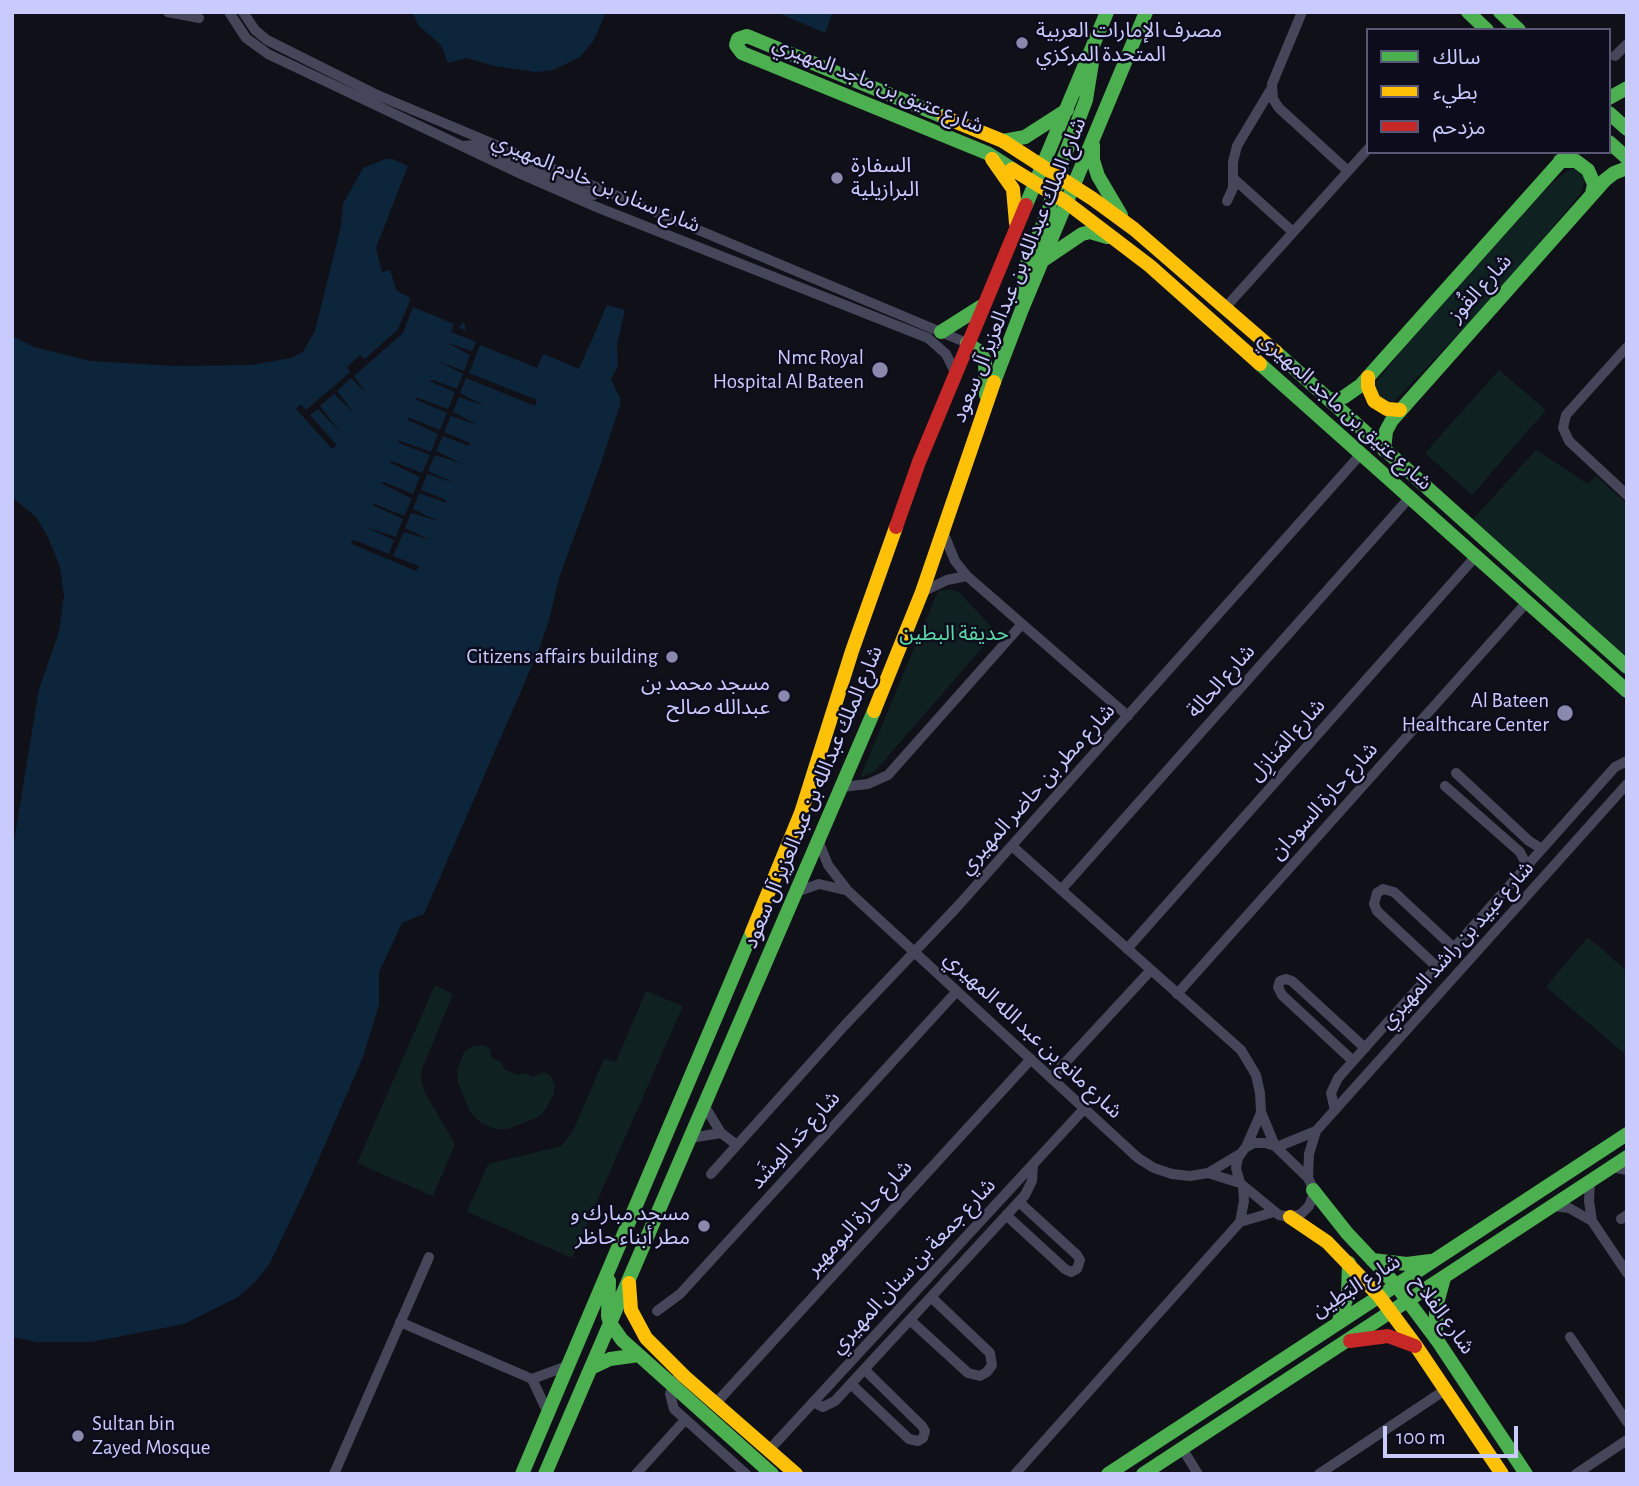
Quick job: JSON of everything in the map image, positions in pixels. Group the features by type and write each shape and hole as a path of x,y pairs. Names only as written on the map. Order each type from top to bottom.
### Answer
{"main road":[{"name":"شارع الملك عبدالله بن عبدالعزيز آل سعود","path":"522,1474 793,834 852,651 912,481 967,343 1107,12"},
{"name":"شارع الملك عبدالله بن عبدالعزيز آل سعود","path":"545,1474 869,723 922,592 986,403 1041,261 1060,198 1073,186 1146,12"},
{"path":"1468,12 1480,28"},
{"path":"1500,12 1517,28"},
{"name":"شارع عتيق بن ماجد المهيري","path":"1627,667 1226,308 1134,229 1059,176 1003,141 747,36 741,37 737,42 737,48 742,52 987,153 1060,198 1150,266 1627,691"},
{"path":"1022,309 1026,266 1060,198 1059,176 1086,100 1093,47"},
{"path":"1611,97 1627,88"},
{"path":"1003,141 1025,137 1067,110"},
{"path":"1611,115 1627,129"},
{"path":"1094,136 1093,160 1098,176 1115,206 1134,229"},
{"path":"1611,144 1627,158"},
{"path":"987,153 1013,189 1016,230"},
{"path":"1565,157 1588,170 1594,184 1592,194"},
{"name":"شارع القُوز","path":"1329,400 1350,394 1368,377 1420,307 1565,157"},
{"path":"1044,166 1060,198"},
{"name":"شارع القُوز","path":"1384,450 1385,431 1400,410 1592,194 1609,176 1627,168"},
{"path":"1041,261 1086,232 1119,242"},
{"path":"941,332 984,305"},
{"path":"967,343 980,352 985,361 986,403"},
{"path":"1368,377 1368,387 1374,401 1387,409 1400,410"},
{"path":"1451,534 1460,530 1464,520"},
{"path":"1492,570 1505,557"},
{"name":"شارع البَطِين","path":"1108,1474 1627,1134"},
{"name":"شارع البَطِين","path":"1143,1474 1590,1181 1619,1169 1627,1157"},
{"name":"شارع الفلاح","path":"1311,1184 1347,1233 1396,1285 1437,1340 1525,1474"},
{"name":"شارع الفلاح","path":"1290,1217 1321,1238 1349,1263 1379,1296 1502,1474"},
{"path":"614,1255 607,1301 610,1323 622,1340 772,1474"},
{"path":"1372,1260 1407,1264 1436,1260"},
{"path":"1339,1321 1348,1293 1349,1263"},
{"path":"1437,1340 1436,1307 1444,1278"},
{"path":"629,1279 631,1310 641,1333 685,1377 796,1474"},
{"path":"1341,1343 1388,1336 1416,1346"},
{"path":"591,1368 610,1359 639,1355"},
{"path":"513,1474 530,1440 548,1413"},
{"path":"749,1453 763,1453 770,1449"}],"street":[{"path":"168,12 199,18"},
{"name":"شارع سنان بن خادم المهيري","path":"229,12 246,38 268,54 594,206 928,338 946,354 955,372"},
{"name":"شارع سنان بن خادم المهيري","path":"243,12 260,36 280,48 398,104 967,343"},
{"path":"1227,201 1232,192 1233,162 1237,146 1271,89 1302,12"},
{"path":"1615,56 1627,44"},
{"path":"1271,89 1279,108 1348,170"},
{"path":"463,146 482,147 586,194 593,195 604,191"},
{"path":"1226,308 1366,151"},
{"path":"1233,178 1293,232"},
{"path":"1627,347 1566,415 1563,424 1569,441 1627,495"},
{"name":"شارع مطر بن حاضر المهيري","path":"711,1174 1012,846 1361,454"},
{"name":"شارع الحالة","path":"1060,890 1410,497"},
{"path":"943,533 950,552 967,576 1128,716"},
{"name":"شارع المَنازِل","path":"1127,950 1476,556"},
{"path":"922,592 938,583 967,576"},
{"name":"شارع حارة السودان","path":"1177,994 1527,601"},
{"path":"841,787 872,783 891,772 1022,624"},
{"path":"1335,1110 1332,1097 1334,1085 1353,1061 1617,765 1627,761"},
{"name":"شارع عبيد بن راشد المهيري","path":"1456,773 1532,843 1542,849"},
{"name":"شارع عبيد بن راشد المهيري","path":"1311,1184 1309,1154 1316,1131 1627,785"},
{"name":"شارع عبيد بن راشد المهيري","path":"1445,786 1520,852 1527,866"},
{"path":"1476,813 1487,802"},
{"name":"شارع مانع بن عبد الله المهيري","path":"818,839 828,865 848,891 1138,1158 1154,1168 1181,1175 1208,1173 1241,1185"},
{"path":"1012,846 1247,1058 1259,1084 1261,1112 1276,1147 1311,1184 1309,1206 1301,1214 1290,1217 1274,1212 1241,1185"},
{"path":"795,892 819,884 848,891"},
{"name":"شارع عبيد بن راشد المهيري","path":"1437,967 1377,911 1374,904 1377,893 1383,890 1394,892 1454,948"},
{"path":"1051,1078 1151,970"},
{"name":"شارع عبيد بن راشد المهيري","path":"1353,1061 1279,993 1280,981 1292,981 1365,1048"},
{"name":"شارع حَد المِشَد","path":"657,1311 680,1294 957,991"},
{"path":"1325,1036 1337,1023"},
{"name":"شارع حارة البومهير","path":"716,1403 1031,1059"},
{"path":"704,1105 721,1133 737,1145"},
{"name":"شارع جمعة بن سنان المهيري","path":"770,1449 1084,1109"},
{"path":"1015,1474 1240,1222 1244,1201 1236,1168 1261,1112"},
{"name":"شارع عبيد بن راشد المهيري","path":"1276,1147 1316,1131"},
{"path":"690,1138 721,1133"},
{"path":"1208,1173 1260,1143 1276,1147"},
{"path":"813,1402 823,1407 831,1405 932,1297 1019,1202 1031,1186 1033,1165"},
{"path":"1590,1181 1588,1201 1592,1221 1627,1273"},
{"name":"شارع جمعة بن سنان المهيري","path":"1006,1215 1065,1269 1071,1272 1077,1269 1080,1260 1077,1255 1019,1202"},
{"path":"1552,1206 1569,1208 1592,1221"},
{"path":"1240,1222 1274,1212"},
{"path":"334,1474 429,1257"},
{"name":"شارع جمعة بن سنان المهيري","path":"910,1320 968,1373 980,1376 987,1372 992,1361 988,1350 932,1297"},
{"path":"400,1322 532,1379 548,1413"},
{"path":"1570,1337 1627,1422"},
{"path":"532,1379 567,1366"},
{"name":"شارع جمعة بن سنان المهيري","path":"850,1384 909,1439 918,1441 923,1438 925,1432 922,1426 864,1369"},
{"path":"685,1377 672,1384 672,1404 685,1420 746,1474"},
{"path":"1319,1474 1445,1390"},
{"path":"636,1474 685,1420"},
{"path":"1576,1474 1627,1440"},
{"path":"1182,1448 1198,1474"}],"green space":[{"path":"1576,168 1583,172 1585,180 1581,193 1498,292 1393,403 1383,405 1372,387 1446,296 1517,217 1557,179"},
{"path":"1499,370 1546,410 1472,495 1425,453"},
{"path":"1536,450 1588,484 1596,476 1627,504 1627,657 1473,519"},
{"name":"حديقة البطين","path":"950,589 959,592 996,632 875,771 860,778 938,591"},
{"path":"1588,937 1627,971 1625,1054 1546,987"},
{"path":"435,985 453,994 422,1069 421,1080 424,1091 455,1144 433,1196 357,1163"},
{"path":"646,991 683,1006 572,1258 467,1212 488,1164 561,1146 572,1133 604,1059 616,1062"},
{"path":"483,1045 490,1048 492,1058 501,1062 504,1069 518,1075 525,1073 533,1077 544,1072 551,1076 555,1085 554,1094 543,1113 508,1129 495,1129 481,1123 470,1112 458,1083 457,1071 464,1052"}],"water":[{"path":"412,12 606,12 594,40 580,57 553,70 536,72 495,66 466,58 448,63 441,45 419,26"},
{"path":"776,12 833,12 825,33"},
{"path":"385,159 393,159 408,166 376,248 382,272 390,270 396,289 464,322 466,331 490,340 492,336 508,343 506,348 535,360 539,352 579,369 607,305 625,310 617,344 618,366 611,379 620,398 620,405 559,578 538,652 424,914 402,923 379,972 379,1005 363,1057 270,1263 238,1297 184,1324 91,1342 36,1342 12,1337 12,854 39,689 59,632 64,595 60,567 48,537 36,517 12,497 12,336 34,347 91,361 175,366 251,365 291,358 303,352 315,331 341,226 343,204 363,168"}],"pier":[{"path":"411,298 464,322 459,327 466,331 490,340 492,336 508,343 506,348 535,360 539,352 543,354 537,368 480,345 469,373 537,400 535,406 466,378 460,393 485,406 459,397 453,412 478,425 451,416 444,432 470,443 469,446 443,436 436,451 463,464 435,455 428,471 455,483 427,474 421,490 446,500 447,503 419,493 413,509 438,521 411,513 405,528 430,540 404,532 393,556 419,566 416,571 352,544 351,540 389,554 394,540 363,526 396,537 403,519 372,505 404,516 412,499 381,483 413,494 420,477 389,462 422,473 430,455 399,443 398,440 431,452 438,434 406,419 410,418 440,430 447,413 415,397 448,409 455,392 429,381 457,389 463,374 438,361 464,371 470,355 445,342 472,351 476,342 451,332 454,324 413,307 403,333 354,376 367,394 351,378 337,391 354,413 334,394 320,406 341,433 318,409 310,415 337,445 332,449 296,409 301,404 306,410 350,372 347,367 360,355 365,359 398,329"}],"traffic: fast":[{"path":"1026,205 1107,12"},
{"path":"994,382 1146,12"},
{"path":"1468,12 1485,28"},
{"path":"1500,12 1517,28"},
{"path":"944,117 747,36 738,39 736,45 742,53 987,153 1012,169"},
{"path":"1059,184 1063,160 1086,100 1092,63"},
{"path":"1611,97 1627,88"},
{"path":"1003,141 1025,137 1067,110"},
{"path":"1611,115 1627,129"},
{"path":"1611,144 1627,158"},
{"path":"1093,145 1093,160 1098,176 1121,215"},
{"path":"1329,400 1344,397 1361,385 1567,154"},
{"path":"1560,161 1576,161 1588,170 1594,184 1592,194"},
{"path":"1384,450 1386,431 1392,420 1605,180 1627,168"},
{"path":"1022,297 1026,266 1049,209 1054,187"},
{"path":"1042,261 1082,234 1090,232 1107,237"},
{"path":"941,332 982,306"},
{"path":"967,343 980,352 985,361 986,395"},
{"path":"1276,352 1627,667"},
{"path":"1260,364 1627,691"},
{"path":"545,1474 874,711"},
{"path":"522,1474 752,932"},
{"path":"1108,1474 1627,1134"},
{"path":"1143,1474 1627,1157"},
{"path":"1313,1190 1347,1233 1396,1285 1437,1340 1526,1474"},
{"path":"1372,1260 1407,1264 1430,1261"},
{"path":"1339,1321 1348,1293 1349,1263"},
{"path":"1436,1339 1436,1307 1444,1278"},
{"path":"609,1281 608,1316 622,1340 772,1474"},
{"path":"591,1368 610,1359 639,1355"}],"traffic: slow":[{"path":"944,117 1003,141 1093,199 1134,229 1276,352"},
{"path":"992,159 1013,189 1016,223"},
{"path":"1012,169 1066,202 1150,266 1260,364"},
{"path":"1368,377 1368,387 1374,401 1387,409 1400,410"},
{"path":"874,711 922,592 994,382"},
{"path":"752,932 801,813 852,651 896,527"},
{"path":"1290,1217 1327,1242 1379,1296 1502,1474"},
{"path":"629,1283 631,1310 646,1338 685,1377 796,1474"}],"traffic: jam":[{"path":"896,527 919,462 1026,205"},
{"path":"1350,1341 1388,1336 1415,1346"}],"place":[{"name":"مصرف الإمارات العربية المتحدة المركزي","path":"1022,43"},
{"name":"السفارة البرازيلية","path":"837,178"},
{"name":"Nmc Royal Hospital Al Bateen","path":"880,370"},
{"name":"Citizens affairs building","path":"672,657"},
{"name":"مسجد محمد بن عبدالله صالح","path":"784,696"},
{"name":"Al Bateen Healthcare Center","path":"1565,713"},
{"name":"مسجد مبارك و مطر أبناء حاظر","path":"704,1226"},
{"name":"Sultan bin Zayed Mosque","path":"78,1436"}]}
